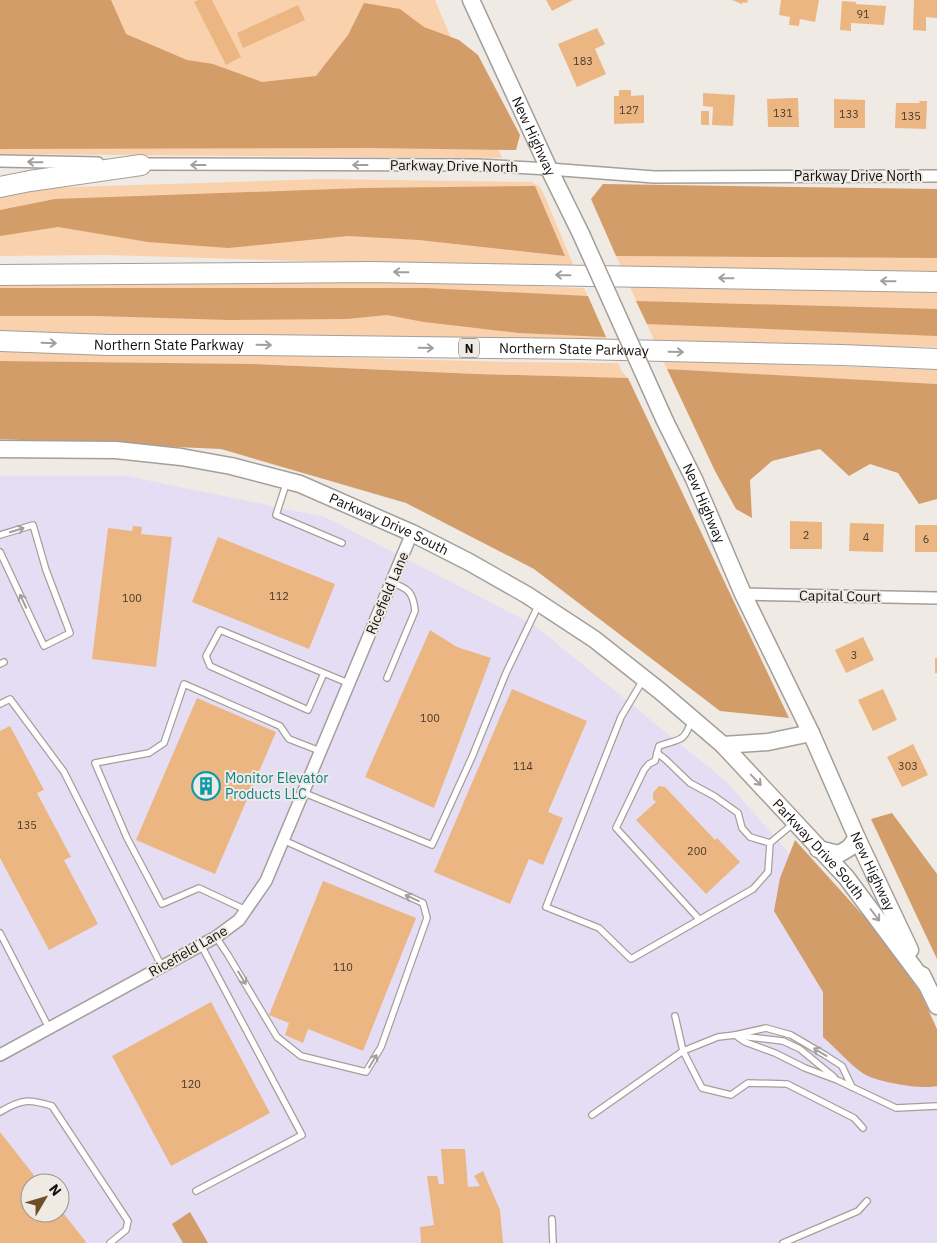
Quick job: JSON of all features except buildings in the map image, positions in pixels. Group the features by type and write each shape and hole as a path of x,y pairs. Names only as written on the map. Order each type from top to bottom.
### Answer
{"highway":[{"path":"0,187 141,164"},
{"path":"0,275 370,272 937,282"},
{"name":"Northern State Parkway","path":"0,341 109,345 260,345 842,355 937,360"}],"street":[{"name":"New Highway","path":"471,0 694,479 743,594 937,1006"},
{"name":"Parkway Drive North","path":"0,161 141,164 477,165 654,177 937,176"},
{"name":"Parkway Drive South","path":"0,450 125,451 181,457 230,466 300,484 412,533 470,562 540,603 594,639 644,678 723,745 846,877 926,984"},
{"name":"Ricefield Lane","path":"0,1055 216,937 240,920 266,881 412,533"},
{"name":"Capital Court","path":"743,594 937,598"},
{"path":"723,745 768,742 810,733"},
{"path":"818,849 839,854 849,848 857,838"}],"lane":[{"path":"287,481 276,515 342,543"},
{"path":"0,535 33,525 46,570 70,633 44,646 0,552"},
{"path":"387,678 415,611 414,599 408,589 391,582"},
{"path":"302,792 432,845 472,758 506,672 540,603"},
{"path":"324,673 308,710 210,666 206,656 220,630 324,673 348,683"},
{"path":"644,678 621,717 546,907 600,928 631,959 699,918 753,889 768,872 770,843 795,822"},
{"path":"246,910 199,888 162,904 127,838 95,763 149,753 164,743 184,684 280,726 289,739 320,751"},
{"path":"0,704 10,700 64,772 162,967"},
{"path":"692,718 683,738 659,746 655,761 648,764 644,770 616,828 699,918"},
{"path":"657,754 665,759 690,783 714,796 738,813 742,828 750,837 770,843"},
{"path":"216,937 277,1037 301,1056 366,1072 381,1048 427,918 423,903 283,840"},
{"path":"0,932 49,1028"},
{"path":"196,1191 302,1135 201,945"},
{"path":"675,1016 684,1051 702,1088 731,1095 748,1083 787,1084 854,1118 863,1128"},
{"path":"592,1115 684,1051 718,1037 766,1028 792,1036 842,1066 852,1086"},
{"path":"735,1035 745,1042 852,1086 896,1108 937,1106"},
{"path":"735,1035 784,1041 800,1049 837,1080"},
{"path":"0,1112 16,1102 34,1100 52,1106 128,1221 126,1230 110,1243"},
{"path":"784,1243 858,1211 867,1201"},
{"path":"552,1219 553,1243"}],"shaded area":[{"path":"0,0 435,0 502,158 0,154"},
{"path":"0,0 111,0 126,34 187,60 213,64 262,82 316,76 348,35 364,3 400,9 424,27 459,40 478,55 520,135 516,150 371,148 0,149"},
{"path":"323,179 531,182 539,186 543,192 575,269 106,255 0,256 0,195 40,188"},
{"path":"603,184 937,189 937,258 616,256 591,199"},
{"path":"535,186 565,256 419,240 348,236 228,248 148,242 58,227 0,236 0,210 55,199 363,188"},
{"path":"616,256 937,258 937,272 621,266"},
{"path":"0,277 376,280 584,288 609,344 0,333"},
{"path":"629,285 937,291 937,347 655,342"},
{"path":"0,288 426,288 588,296 606,337 519,333 424,322 387,315 347,319 229,320 97,316 0,316"},
{"path":"636,301 937,309 937,336 647,324"},
{"path":"0,352 221,354 618,363 622,372 628,378 476,374 254,364 0,361"},
{"path":"663,360 937,370 937,384 667,369"},
{"path":"0,361 254,364 476,374 628,378 789,718 720,711 534,569 406,503 221,449 0,439"},
{"path":"667,369 937,384 937,499 919,504 898,473 870,464 849,476 820,449 772,461 750,480 752,518 736,509 715,471"},
{"path":"0,476 127,476 325,517 534,625 727,782 920,1004 937,1042 937,1243 0,1243"},
{"path":"892,813 937,874 937,959 871,819"},
{"path":"795,840 869,922 920,992 937,1029 937,1086 911,1086 870,1077 854,1066 823,1037 823,992 774,911 780,878"},
{"path":"190,1212 208,1243 183,1243 172,1224"}],"place":[{"name":"Monitor Elevator Products LLC","path":"206,786"}]}
